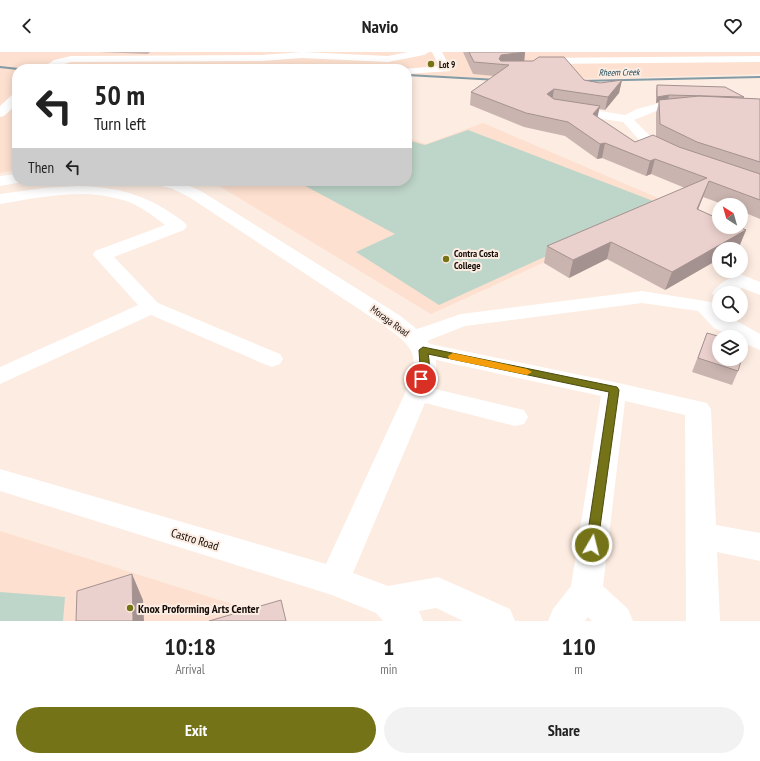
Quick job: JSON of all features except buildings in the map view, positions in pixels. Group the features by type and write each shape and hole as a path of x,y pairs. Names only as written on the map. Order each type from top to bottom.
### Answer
{"street":[{"path":"55,64 71,59 261,58 306,54 382,58 424,52"},
{"path":"412,71 446,69 437,52"},
{"path":"530,60 583,52"},
{"path":"638,52 660,69"},
{"path":"403,55 412,63 443,62"},
{"path":"382,58 391,64"},
{"path":"530,60 760,59"},
{"path":"579,70 760,69"},
{"path":"0,97 12,99"},
{"path":"0,113 12,102"},
{"path":"560,108 627,119 643,110 686,105 701,106"},
{"path":"627,119 635,132 649,143 680,157"},
{"path":"0,181 12,180"},
{"name":"Moraga Road","path":"181,186 378,311 418,344"},
{"path":"0,199 22,194 80,191 122,195 154,208 178,226 102,255 151,307 272,359"},
{"path":"732,286 740,280 760,289"},
{"path":"418,344 461,320 642,297 711,301 722,324 760,342"},
{"path":"0,376 151,307"},
{"path":"418,344 698,409 703,621"},
{"path":"334,581 417,393 425,366 418,344"},
{"path":"565,621 586,592 614,390"},
{"path":"417,393 515,416"},
{"name":"Castro Road","path":"0,480 334,581 397,612 438,592 498,621"},
{"path":"701,536 760,547"},
{"path":"586,592 616,621"}],"shaded area":[{"path":"0,52 760,52 760,74 536,80 412,75 412,64 12,64 12,171 0,173"},
{"name":"Contra Costa College","path":"483,123 672,204 431,314 219,186 412,186 412,139 426,144"},
{"path":"0,531 285,621 0,621"}],"green space":[{"name":"Contra Costa College","path":"468,130 661,204 439,305 356,252 395,234 305,186 412,186 412,141 425,145"},
{"path":"0,592 65,597 63,621 0,621"}],"waterway":[{"name":"Rheem Creek","path":"0,67 12,68"},
{"name":"Rheem Creek","path":"412,75 498,80"},
{"name":"Rheem Creek","path":"580,81 760,77"}],"slow traffic":[{"path":"453,356 527,372"}],"place":[{"name":"Lot 9","path":"431,64"},
{"name":"Contra Costa College","path":"446,259"},
{"name":"Knox Proforming Arts Center","path":"130,608"}],"route":[{"path":"421,379 425,366 423,350 614,390 592,545"}]}
